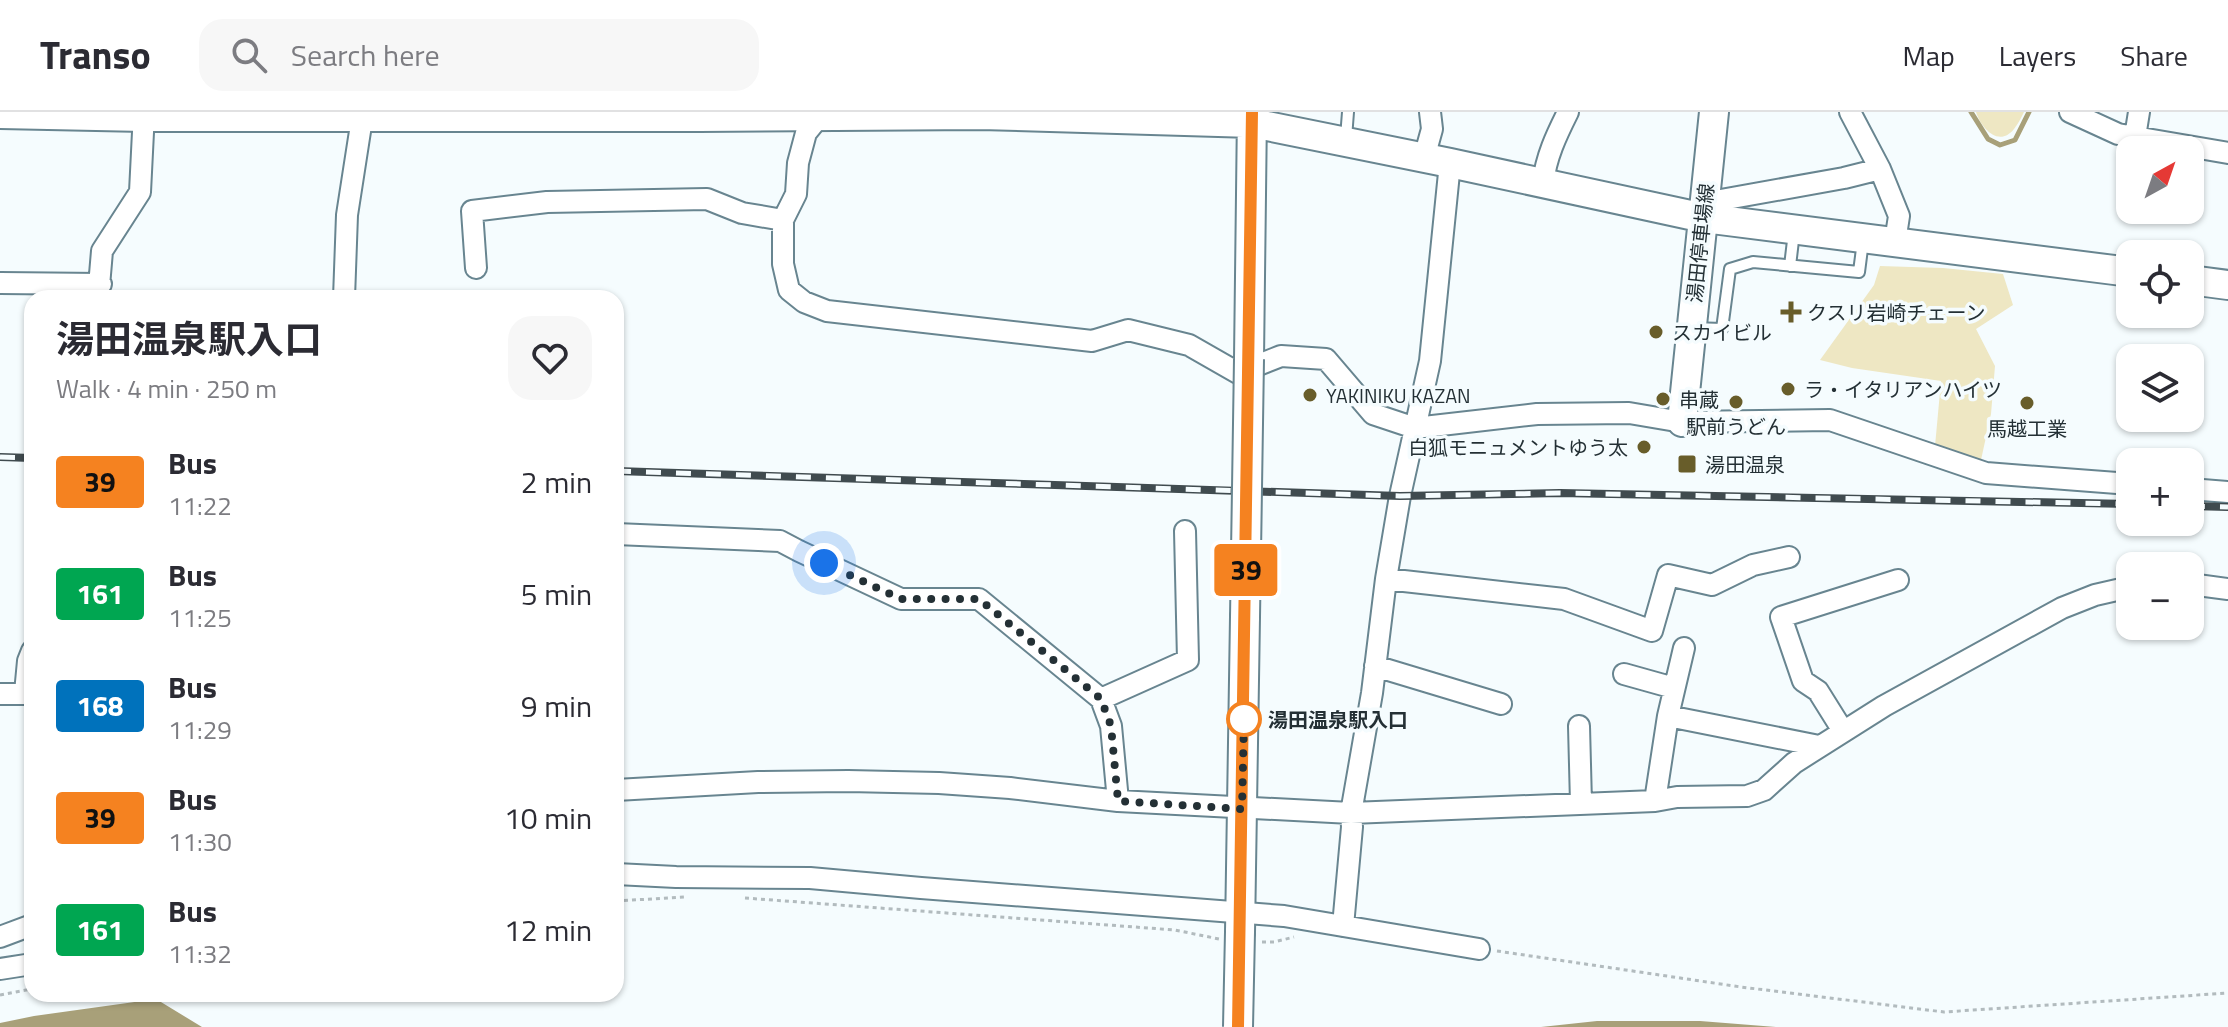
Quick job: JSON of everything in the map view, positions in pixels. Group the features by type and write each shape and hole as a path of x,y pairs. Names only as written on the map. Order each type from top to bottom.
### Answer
{"street":[{"path":"1343,926 1351,813 1386,579 1430,361 1437,160 1430,112"},
{"path":"1543,183 1554,140 1568,112"},
{"name":"湯田停車場線","path":"1682,422 1714,112"},
{"path":"1850,112 1880,169 1899,216 1895,242"},
{"path":"2070,112 2129,136"},
{"path":"2135,136 2139,112"},
{"path":"0,114 819,114 1252,118 1543,183 1795,230 2116,270"},
{"path":"100,290 102,251 140,192 144,114"},
{"path":"344,290 347,215 363,114"},
{"path":"819,114 806,133 798,163 796,194 783,220 783,264 789,290 804,302 827,311 1092,341 1128,330 1189,345 1238,373 1281,356 1326,359 1373,414 1415,428 1537,414 1629,413 1682,422 1830,420 1986,473 2116,483"},
{"path":"1238,1027 1252,118"},
{"path":"2204,149 2228,153"},
{"path":"1704,211 1880,169"},
{"path":"476,268 472,211 547,202 707,199 742,213 783,220"},
{"path":"2204,282 2228,285"},
{"path":"0,283 88,290"},
{"path":"2204,490 2228,492"},
{"path":"1101,699 1188,660 1185,531"},
{"path":"624,534 780,541 901,599 979,599 1101,699 1111,726 1118,801"},
{"path":"1386,579 1564,599 1652,631 1668,575 1712,585 1753,565 1789,557"},
{"path":"1843,731 1818,691 1803,681 1781,617 1898,580"},
{"path":"2204,586 2228,589"},
{"path":"624,790 758,782 924,782 1010,788 1118,801 1351,813 1747,796 1764,790 1794,763 1884,706 2062,608 2116,590"},
{"path":"1655,801 1668,716 1684,648"},
{"path":"1375,666 1501,704"},
{"path":"1624,674 1674,688"},
{"path":"0,694 24,694"},
{"path":"1668,716 1819,746"},
{"path":"1579,726 1581,803"},
{"path":"624,874 810,878 1241,922 1284,916 1479,949"},
{"path":"0,937 24,928"},
{"path":"0,969 24,965"}],"lane":[{"path":"1346,141 1348,112"},
{"path":"1790,266 1795,230"},
{"path":"1691,328 1722,329 1730,269 1753,262 1859,272 1863,239"}],"path":[{"path":"0,995 24,990"}],"shaded area":[{"path":"1976,112 2024,112 2014,129 2002,137 1991,134"},
{"path":"1880,266 2003,274 2013,305 1976,329 1995,366 1991,414 1981,460 1935,446 1941,381 1852,368 1820,360 1874,285"},
{"path":"134,1002 161,1002 202,1027 0,1027 0,1023"},
{"path":"1597,1021 1700,1021 1776,1027 1541,1027"}],"waterway":[{"path":"1971,112 1988,139 2000,145 2015,140 2029,112"}],"railway":[{"path":"0,457 24,458"},
{"path":"624,471 1400,496 1560,493 2116,504"},
{"path":"2204,506 2228,507"}],"bus line":[{"name":"39","path":"1238,1027 1252,112"}],"place":[{"name":"クスリ岩崎チェーン","path":"1791,312"},
{"name":"スカイビル","path":"1656,332"},
{"name":"ラ・イタリアンハイツ","path":"1788,389"},
{"name":"YAKINIKU KAZAN","path":"1310,395"},
{"name":"串蔵","path":"1663,399"},
{"name":"駅前うどん","path":"1736,402"},
{"name":"馬越工業","path":"2027,403"},
{"name":"白狐モニュメントゆう太","path":"1644,447"},
{"name":"湯田温泉","path":"1687,464"},
{"name":"湯田温泉駅入口","path":"1244,719"}],"route":[{"path":"824,563 901,599 979,599 1101,699 1111,726 1118,801 1242,809 1244,719"}]}
